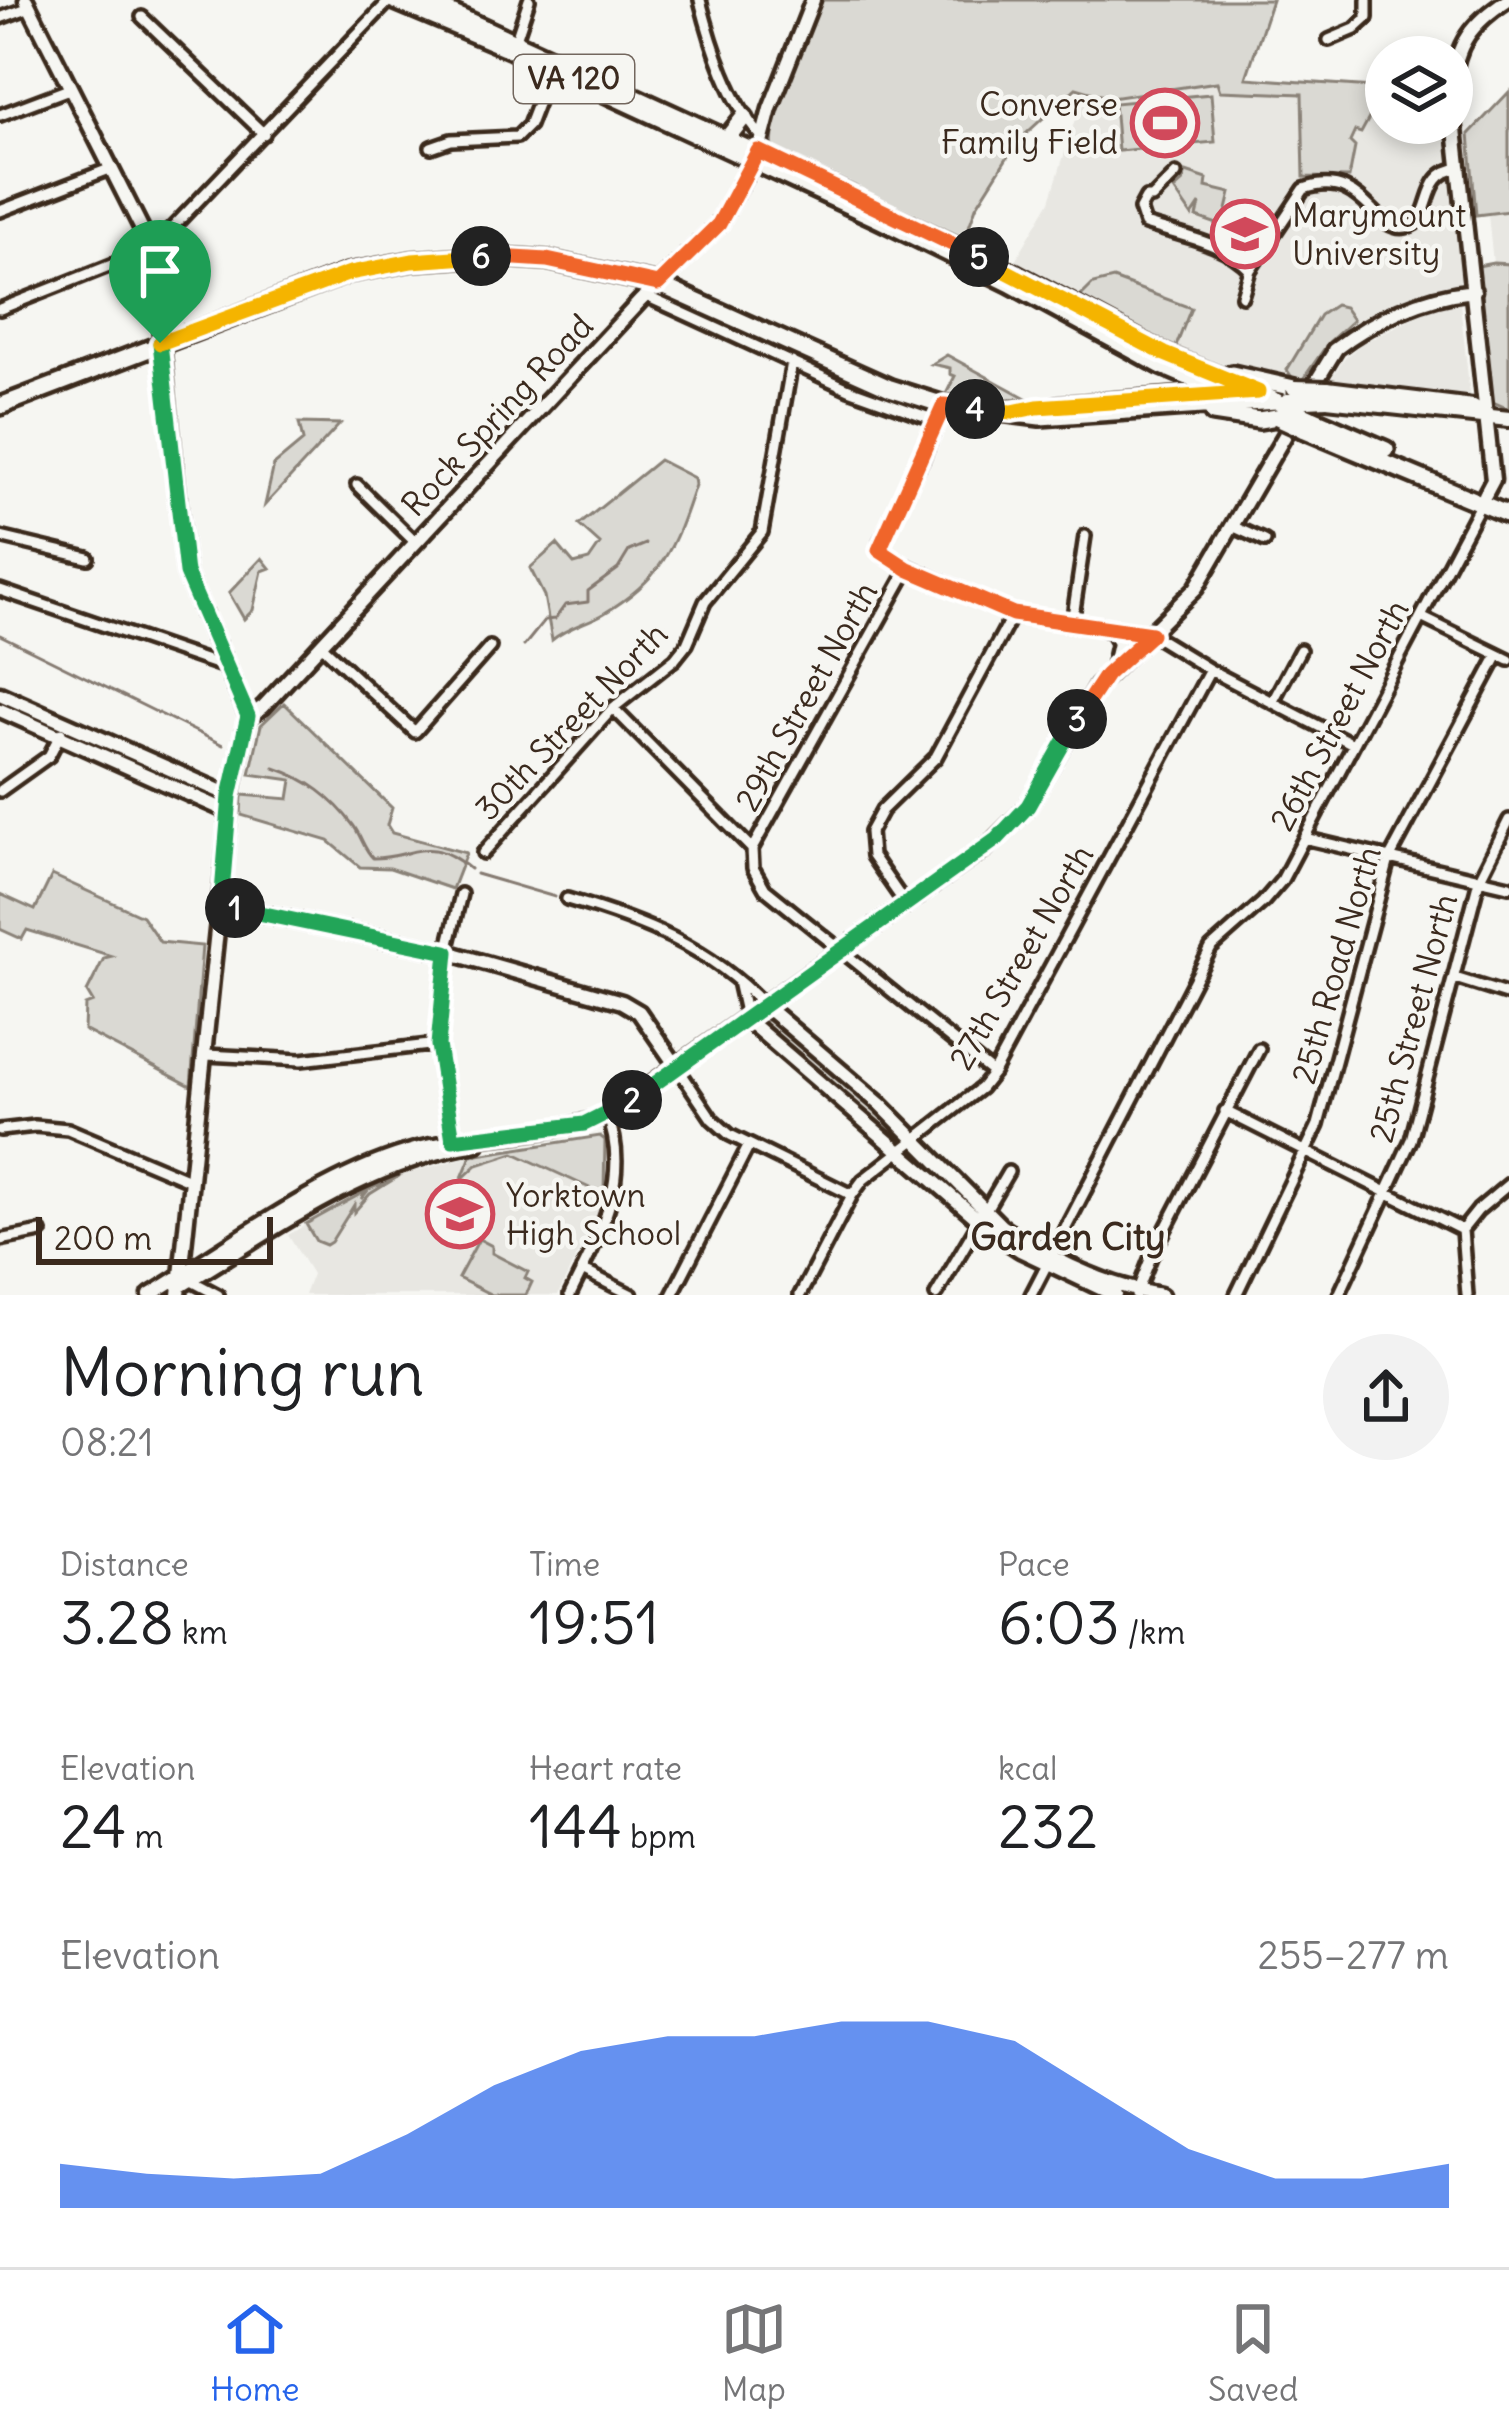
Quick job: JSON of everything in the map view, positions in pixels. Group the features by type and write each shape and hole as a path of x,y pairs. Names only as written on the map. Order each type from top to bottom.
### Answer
{"main road":[{"name":"VA 120","path":"392,0 514,45"},
{"name":"VA 120","path":"423,0 553,63 758,150 1160,364 1229,394 1283,402 1306,423 1483,499 1509,515"},
{"name":"VA 120","path":"553,63 758,150 1014,273 1084,314 1253,397"},
{"path":"728,137 744,117"},
{"path":"0,406 350,273 412,261 517,257 563,263 652,290 941,413 1012,412 1229,394"},
{"path":"1197,368 1283,402"},
{"path":"1012,412 1040,417 1253,397 1283,402 1327,394 1472,407 1509,419"},
{"path":"1193,406 1259,420 1283,402"},
{"name":"VA 120","path":"1483,499 1509,505"}],"street":[{"path":"0,308 152,249 392,0"},
{"path":"514,45 530,0"},
{"path":"700,0 707,29 758,150"},
{"name":"Rock Spring Road","path":"248,716 263,707 719,224 758,150 813,0"},
{"path":"1329,40 1367,18 1367,0"},
{"path":"1465,36 1479,19 1507,0"},
{"path":"0,18 28,4 152,249 186,573 248,716 230,796 182,1284"},
{"path":"142,17 264,134"},
{"path":"431,147 452,140 517,137 529,125 553,63"},
{"path":"0,115 68,89"},
{"name":"26th Street North","path":"1031,1295 1210,948 1264,902 1282,880 1493,480 1458,144"},
{"path":"0,211 112,168"},
{"path":"1242,296 1250,270 1304,189 1324,183 1347,187 1400,227 1419,219 1432,184 1442,172 1462,168"},
{"path":"1176,174 1146,198 1140,209 1145,224 1223,248 1250,270"},
{"path":"652,290 849,389 941,413"},
{"path":"149,1295 182,1284 362,1180 495,1137 562,1128 607,1115 997,839 1018,818 1089,697 1112,668 1196,588 1336,349 1354,333 1414,305 1474,291"},
{"name":"30th Street North","path":"483,853 613,708 675,659 705,602 762,532 792,362"},
{"name":"29th Street North","path":"752,849 908,569 879,550 941,413"},
{"path":"358,485 415,542"},
{"path":"1232,526 1265,542"},
{"path":"1072,622 1085,536"},
{"path":"0,537 88,558"},
{"path":"908,569 1013,614 1151,634 1353,745"},
{"path":"0,590 225,667"},
{"path":"906,905 872,856 869,844 875,820 937,758 1013,614"},
{"path":"1423,619 1503,658"},
{"path":"1102,627 1119,643 1112,668"},
{"path":"321,645 415,732 490,647"},
{"path":"1273,701 1300,650"},
{"name":"25th Road North","path":"1236,1295 1327,1097 1389,859 1503,658"},
{"name":"27th Street North","path":"800,1295 863,1180 917,1142 993,1073 1210,670"},
{"path":"0,694 229,812"},
{"path":"613,708 752,849 753,868 765,890 993,1073"},
{"path":"0,710 230,796"},
{"path":"0,791 49,756 63,730"},
{"name":"25th Street North","path":"1339,1295 1412,1140 1478,880 1509,820"},
{"path":"1304,838 1509,886"},
{"path":"453,1140 438,1045 447,952 461,894"},
{"path":"567,899 668,933 715,960 881,1105 982,1216"},
{"path":"221,905 447,952 622,1002 639,1012 712,1118 749,1144 852,1195"},
{"path":"1455,978 1509,995"},
{"path":"738,982 746,1018 899,1154 982,1216 1115,1295"},
{"path":"206,1055 302,1060 438,1045"},
{"path":"1137,1293 1258,1049"},
{"path":"1225,1111 1462,1230"},
{"path":"570,1295 607,1222 615,1135 607,1115"},
{"path":"0,1130 68,1129 191,1181"},
{"path":"166,1295 358,1171 453,1140 495,1137"},
{"path":"672,1295 749,1144"},
{"path":"936,1295 1008,1172"},
{"path":"1467,1295 1462,1230 1509,1184"},
{"path":"0,1240 41,1232"},
{"path":"1050,1259 1115,1286 1161,1295"},
{"path":"582,1270 632,1295"},
{"path":"182,1284 218,1295"}],"shaded area":[{"path":"817,0 1272,0 1246,78 1365,86 1365,126 1361,133 1355,131 1350,142 1355,147 1349,178 1304,177 1302,94 1220,91 1217,82 1111,98 1076,88 1017,142 976,207 963,244 772,150 774,112"},
{"name":"Marymount University","path":"1245,78 1365,87 1365,144 1452,144 1462,278 1364,316 1329,342 1303,379 1277,381 1192,359 1012,266 1050,201 1084,90 1111,98"},
{"path":"1509,92 1509,211 1476,215 1470,144 1473,130"},
{"name":"Converse Family Field","path":"1211,94 1215,142 1118,151 1114,103"},
{"path":"1186,172 1207,179 1206,187 1231,193 1224,222 1227,216 1241,216 1258,230 1245,234 1197,217 1200,204 1192,216 1174,190"},
{"path":"1509,211 1509,264 1493,263 1488,215"},
{"path":"1509,264 1509,409 1493,402 1478,266"},
{"path":"1113,279 1191,308 1175,349 1081,303 1080,297 1093,284"},
{"name":"Marymount University","path":"1460,303 1470,396 1328,383 1362,343 1429,310"},
{"path":"1335,305 1344,307 1353,320 1329,342 1303,379 1294,380 1287,370 1320,315"},
{"path":"947,355 1026,398 987,400 946,394 955,376 950,368 932,364"},
{"path":"299,423 340,424 265,505 274,465 303,441"},
{"path":"659,460 694,478 672,545 652,575 623,601 552,640 544,596 530,568 557,544 574,564 589,560 600,544 579,525"},
{"path":"262,558 270,568 262,571 253,610 244,619 229,593"},
{"path":"284,703 392,808 387,825 392,833 466,853 452,889 390,868 360,867 329,841 241,815 242,795 289,799 292,780 250,774 261,725"},
{"path":"52,875 142,916 160,942 202,946 191,1086 84,1030 85,1005 93,1002 87,992 104,958 112,956 27,930 22,939 0,929 0,894 35,910"},
{"path":"768,1019 872,1102 903,1133 893,1141 760,1024"},
{"name":"Yorktown High School","path":"600,1136 605,1140 600,1207 558,1295 304,1295 312,1274 288,1235 365,1190 471,1156"},
{"path":"600,1136 605,1140 604,1192 598,1197 596,1191 514,1153 477,1165 461,1180 471,1156"},
{"path":"399,1176 370,1194 354,1212 354,1205 331,1242 316,1241 306,1224"},
{"path":"479,1239 492,1246 492,1253 528,1272 525,1278 532,1282 526,1295 492,1295 458,1278"}],"waterway":[{"path":"524,646 565,605 588,602 588,591 618,569 629,551 646,544"},
{"path":"0,635 223,745"},
{"path":"275,768 309,783 328,798 353,825 373,858 432,850 470,869"},
{"path":"476,874 555,897"}],"place":[{"name":"Converse Family Field","path":"1165,123"},
{"name":"Marymount University","path":"1245,234"},
{"name":"Yorktown High School","path":"460,1214"}],"district":[{"name":"Garden City","path":"1068,1237"}],"route":[{"path":"758,151 1014,273 1175,359 1258,392 1012,412 944,405 879,550 908,569 1013,614 1151,634 1096,686 1028,806 986,848 607,1115 562,1128 453,1140 438,1045 447,952 221,905 230,796 248,716 186,573 160,343 350,273 412,261 517,257 658,284 719,224 758,151"}]}
